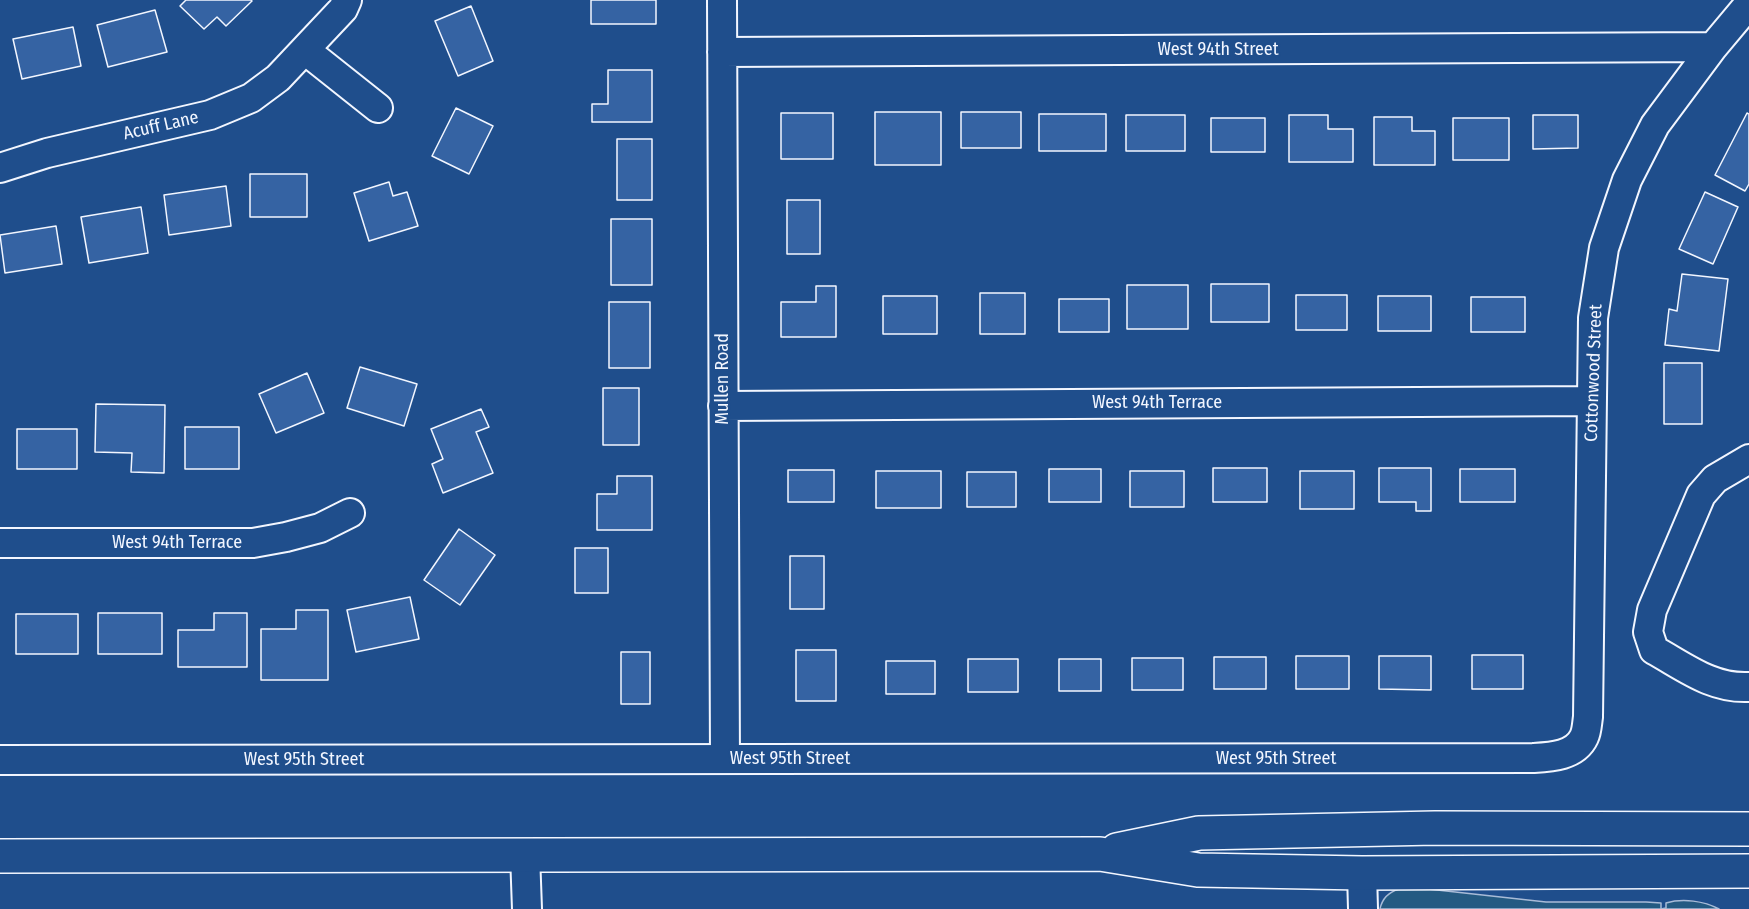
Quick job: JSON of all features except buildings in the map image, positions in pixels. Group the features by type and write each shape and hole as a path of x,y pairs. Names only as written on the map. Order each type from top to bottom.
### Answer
{"main road":[{"path":"1100,854 1199,832 1435,828 1749,829"},
{"path":"0,856 1100,854 1198,870 1362,873 1749,871"}],"street":[{"name":"Acuff Lane","path":"0,168 47,153 210,115 250,98 278,78 344,9 347,0"},
{"name":"Mullen Road","path":"722,0 725,759"},
{"name":"Cottonwood Street","path":"1577,747 1585,736 1588,717 1593,318 1604,248 1627,180 1654,125 1749,4"},
{"name":"West 94th Street","path":"722,52 1713,47"},
{"path":"305,50 378,108"},
{"name":"West 94th Terrace","path":"723,406 1591,401"},
{"path":"1749,459 1715,479 1701,495 1652,610 1648,632 1654,650 1713,683 1734,688 1749,687"},
{"name":"West 94th Terrace","path":"0,543 253,543 320,528 350,513"},
{"name":"West 95th Street","path":"0,760 1533,758 1560,756 1577,747"},
{"path":"525,854 526,909"},
{"path":"1362,873 1363,909"}],"shaded area":[{"path":"1399,889 1428,889 1546,902 1661,903 1661,909 1380,909 1386,896"},
{"path":"1686,901 1700,902 1719,909 1661,909 1666,908 1666,903"}]}
